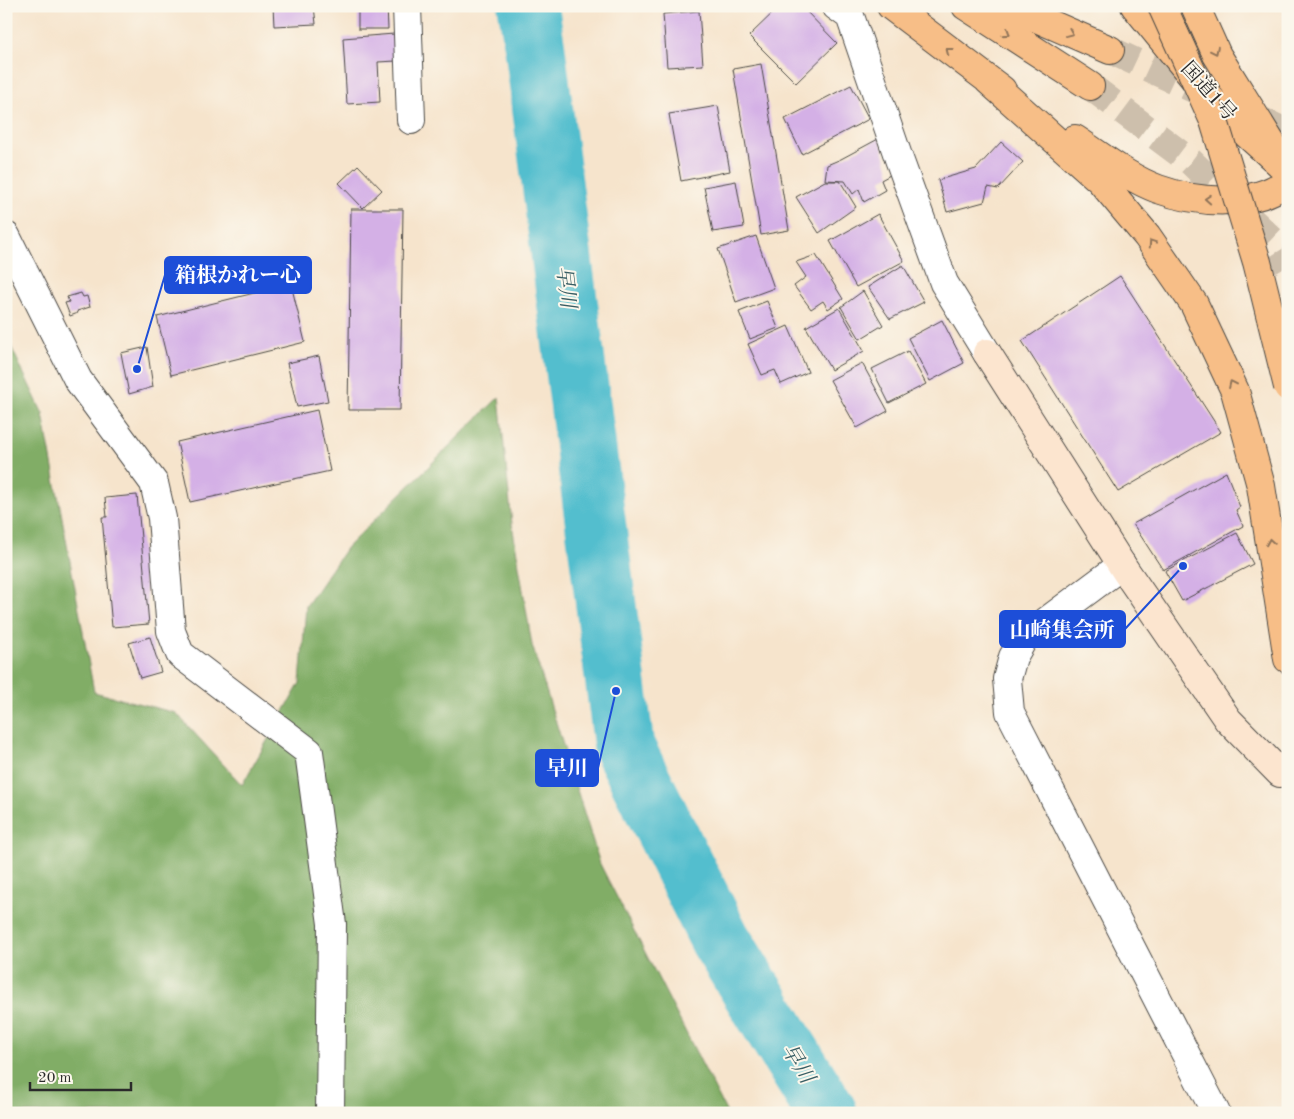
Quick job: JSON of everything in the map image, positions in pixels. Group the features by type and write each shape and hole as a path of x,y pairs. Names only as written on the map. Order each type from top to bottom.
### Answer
{"highway":[{"path":"891,6 988,80 1136,179 1158,189 1182,196 1208,200 1234,199 1266,193 1288,180"},
{"path":"966,6 1090,86"},
{"path":"1009,6 1110,50"},
{"name":"国道1号","path":"1135,6 1219,109 1288,169"},
{"path":"1162,6 1214,121 1257,262 1288,387"},
{"name":"国道1号","path":"1195,6 1217,56 1288,169"},
{"path":"988,80 1100,180 1147,236 1194,304 1235,391 1261,486 1288,659"}],"street":[{"path":"407,6 411,120"},
{"path":"836,6 850,16 898,159 944,283 986,353 1122,565 1228,720 1280,773"},
{"path":"6,236 78,380 154,482 162,518 171,631 180,654 309,752 332,924 330,1113"},
{"path":"1122,565 1024,638 1013,657 1007,679 1010,712 1216,1113"}],"green space":[{"path":"6,336 43,414 94,692 176,713 242,785 300,683 306,606 347,547 499,397 512,524 532,645 600,864 727,1113 6,1113"}],"building":[{"path":"273,6 314,6 316,24 274,26"},
{"path":"358,6 387,6 388,29 358,29"},
{"path":"780,6 801,6 837,43 796,83 749,36"},
{"path":"699,11 703,65 667,67 663,14"},
{"path":"394,34 396,61 378,62 380,102 347,104 343,38"},
{"path":"761,64 789,230 761,235 733,69"},
{"path":"851,85 869,119 802,154 785,119"},
{"path":"718,106 730,171 681,181 669,114"},
{"path":"880,138 890,175 881,180 885,190 864,202 859,189 853,194 845,181 825,180 827,165"},
{"path":"1001,142 1023,162 998,189 988,187 984,202 947,212 938,180 976,169"},
{"path":"358,165 382,190 363,208 339,183"},
{"path":"736,181 744,227 713,232 704,187"},
{"path":"825,181 840,181 856,207 819,233 796,197"},
{"path":"351,209 403,209 400,410 348,410"},
{"path":"878,214 904,261 856,287 830,241"},
{"path":"756,236 774,288 736,302 718,249"},
{"path":"816,255 843,299 828,309 823,301 811,309 794,286 806,277 796,262"},
{"path":"903,265 924,302 890,319 868,287"},
{"path":"1120,276 1221,432 1118,492 1022,341"},
{"path":"291,284 305,342 171,375 157,317"},
{"path":"863,291 883,325 860,339 841,307"},
{"path":"81,293 83,297 87,296 90,307 77,311 78,313 70,316 65,303 69,302 67,297"},
{"path":"767,301 778,328 750,339 739,312"},
{"path":"839,308 864,351 831,370 806,327"},
{"path":"942,320 964,363 930,381 908,338"},
{"path":"788,326 808,372 781,384 775,370 762,375 748,344"},
{"path":"147,347 153,387 129,394 121,353"},
{"path":"908,351 926,384 889,403 872,369"},
{"path":"319,356 328,401 297,407 287,363"},
{"path":"862,363 888,411 857,428 830,380"},
{"path":"317,410 330,471 190,502 177,442"},
{"path":"1226,472 1240,507 1236,510 1243,526 1163,570 1133,524"},
{"path":"137,495 149,624 112,627 102,517 107,517 105,498"},
{"path":"1237,533 1253,564 1182,601 1165,571"},
{"path":"150,637 161,672 140,678 129,643"}],"waterway":[{"name":"早川","path":"528,6 624,747 720,939 827,1113"}],"tunnel":[{"path":"1110,50 1288,133"},
{"path":"1090,86 1191,162 1273,241 1288,266"}],"place":[{"name":"箱根かれー心","path":"137,369"},
{"name":"山崎集会所","path":"1183,566"},
{"name":"早川","path":"616,691"}]}
